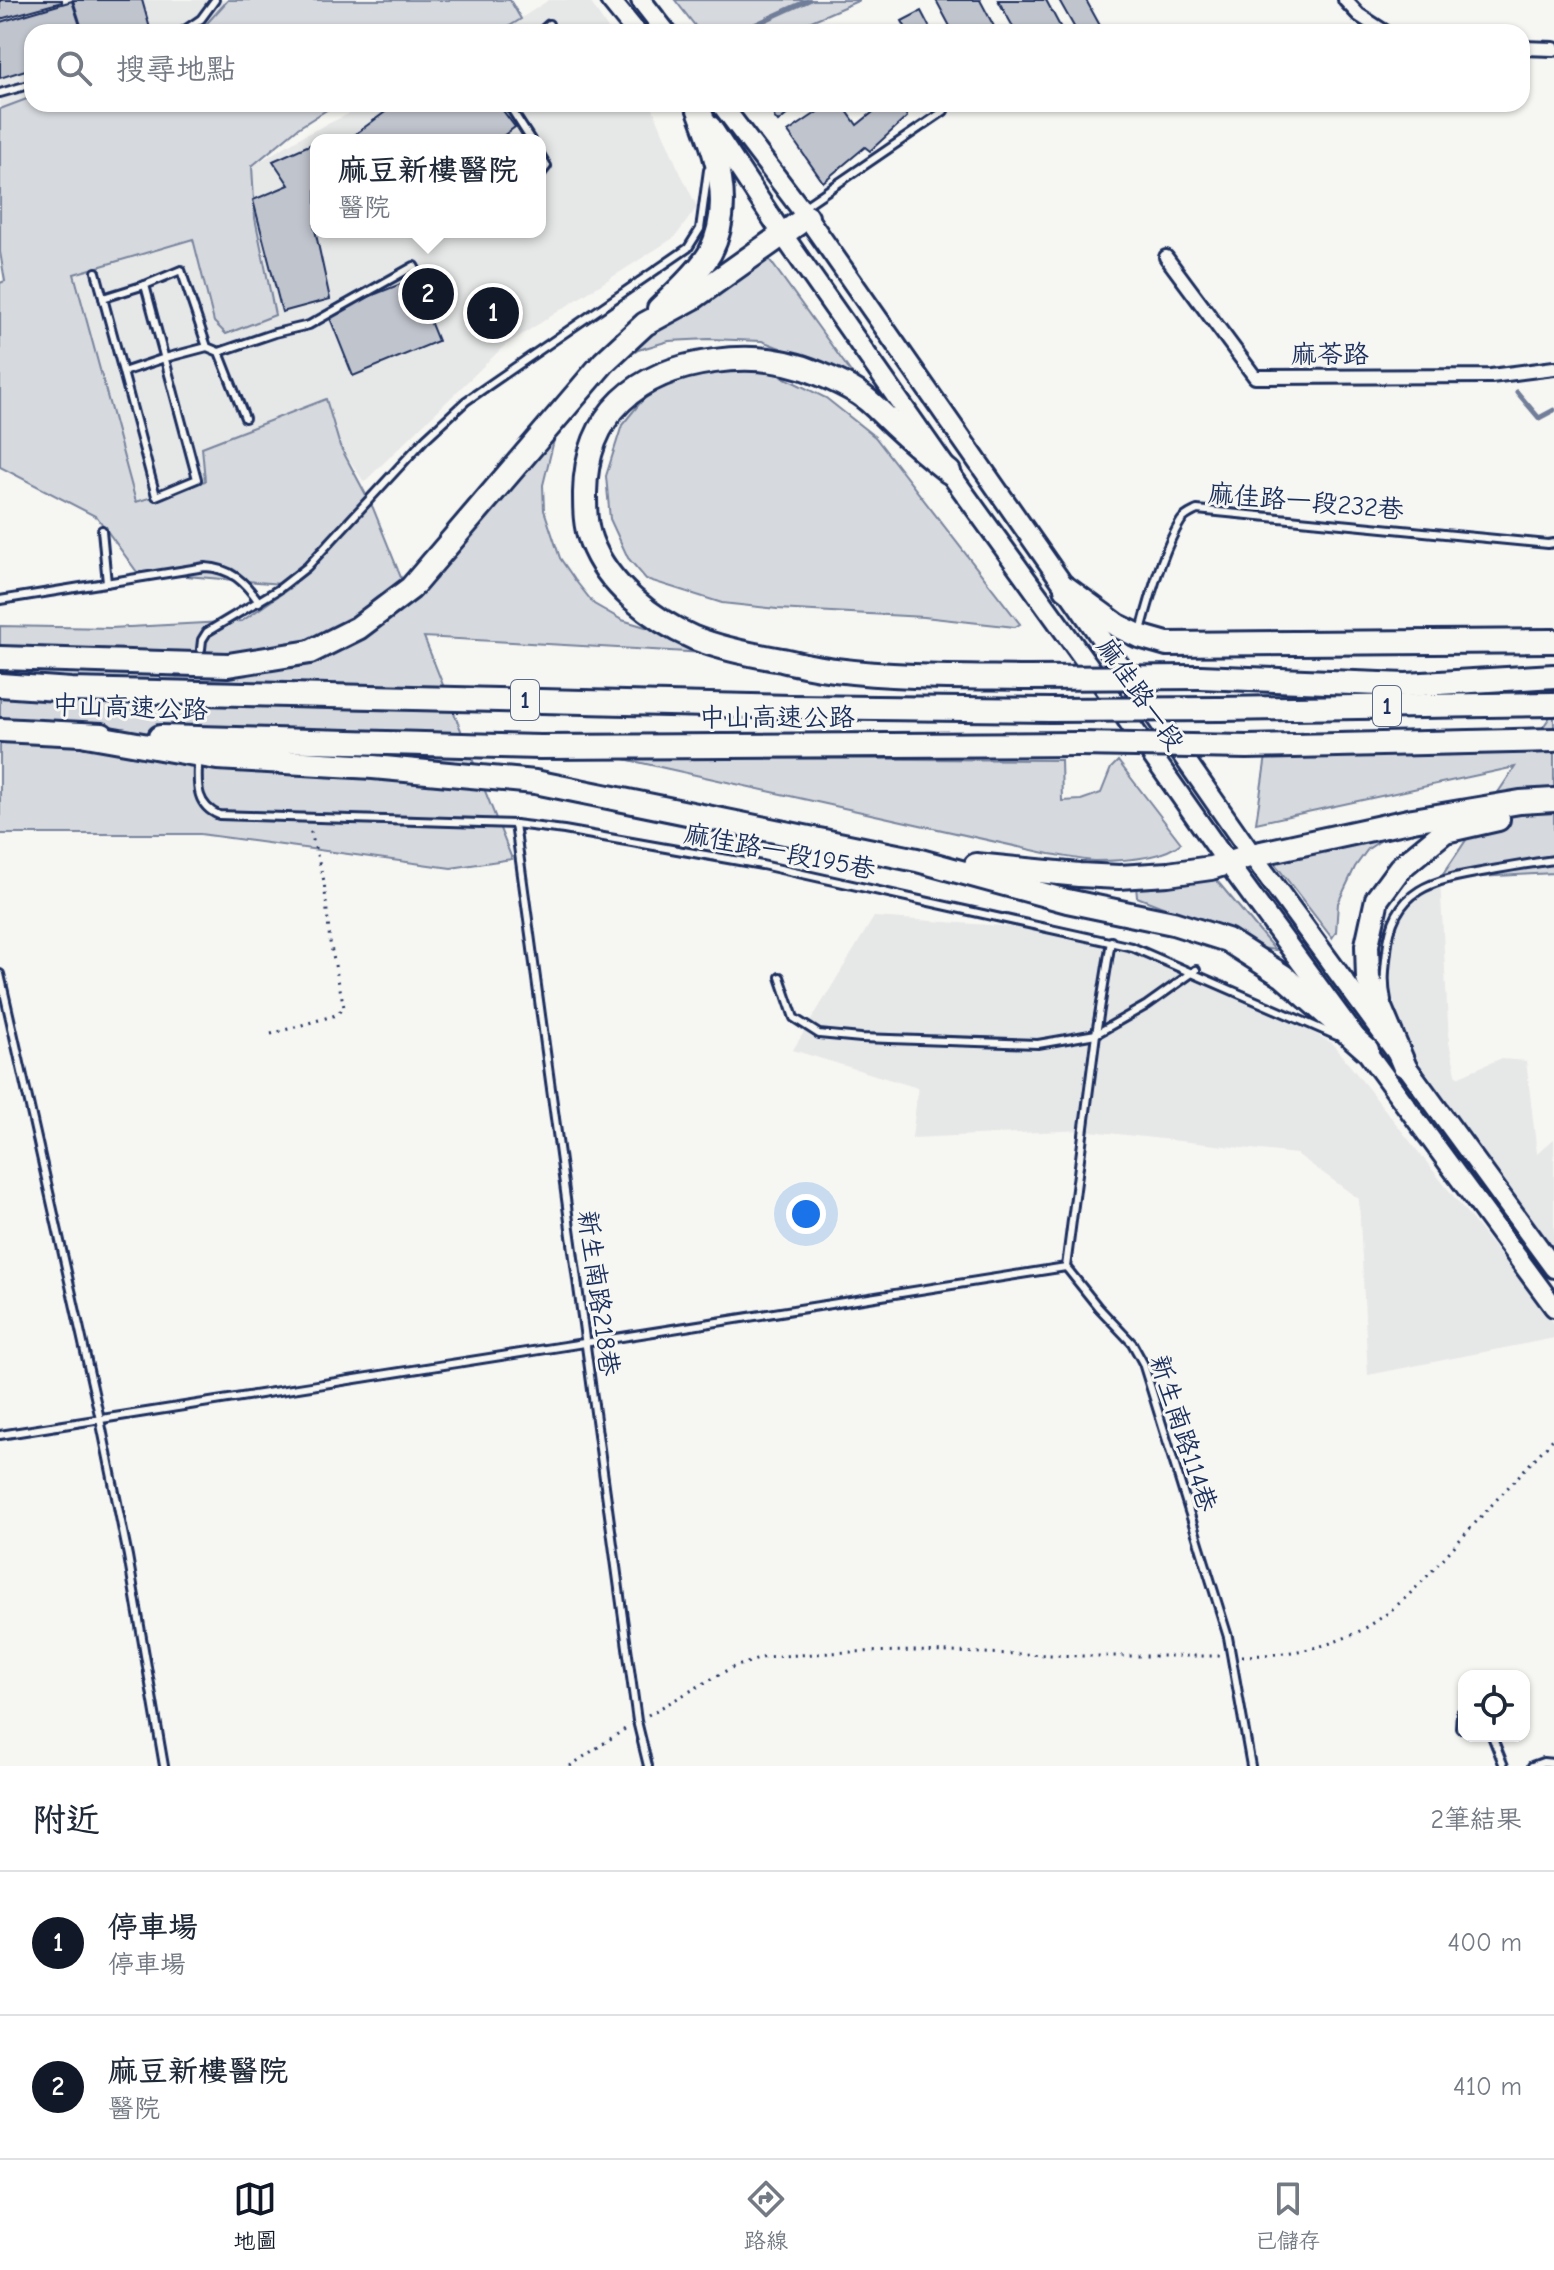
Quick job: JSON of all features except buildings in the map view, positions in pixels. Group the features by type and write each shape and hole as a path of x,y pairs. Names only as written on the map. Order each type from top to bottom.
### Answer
{"highway":[{"path":"0,658 228,665 310,652 358,628 411,588 594,373 709,255 722,205 721,178 706,112"},
{"path":"645,324 693,298 783,235 803,213"},
{"path":"949,472 860,394 819,373 782,361 736,358 688,364 654,377 614,408 597,433 585,469 585,511 591,540 603,566 628,595 657,617 693,637 749,654 835,670 918,676 1200,677 1406,685 1554,676"},
{"path":"1066,588 1118,626 1167,644 1554,641"},
{"name":"中山高速公路","path":"0,685 103,691 790,707 1050,710 1554,704"},
{"name":"中山高速公路","path":"0,730 540,747 1079,744 1247,747 1554,740"},
{"path":"86,735 217,758 373,767 535,782 917,860 1067,901 1173,923 1227,940 1283,976 1367,1050"},
{"path":"917,860 1079,875 1119,877 1168,874 1211,868 1252,855 1413,820 1520,802 1554,800"},
{"path":"1404,1065 1368,979 1367,945 1377,899 1400,868 1445,831 1554,806"}],"main road":[{"path":"610,0 630,24"},
{"path":"641,0 660,24"},
{"name":"麻佳路一段","path":"709,112 783,235 949,472 1227,862 1554,1307"},
{"name":"麻佳路一段","path":"711,112 803,213 1252,855 1554,1268"}],"street":[{"path":"1345,0 1373,24"},
{"path":"1530,48 1554,49"},
{"name":"麻苓路","path":"1166,257 1255,377 1491,376 1554,368"}],"lane":[{"path":"194,24 215,0"},
{"path":"0,93 24,86"},
{"path":"513,112 527,134"},
{"path":"201,649 207,632 259,602 307,567 425,439 466,401 688,248 700,229 709,164 705,112"},
{"path":"803,213 943,112"},
{"path":"123,372 207,347 219,352 309,325 414,266 431,297"},
{"path":"103,298 181,270 207,347"},
{"path":"96,272 156,496 197,479 145,285"},
{"path":"219,352 245,418"},
{"name":"麻佳路一段232巷","path":"1139,636 1150,595 1174,534 1183,517 1197,510 1554,543"},
{"path":"102,530 107,583"},
{"path":"0,600 196,567 214,567 241,579 259,602"},
{"name":"麻佳路一段195巷","path":"198,766 201,799 213,813 219,815 515,824 564,830 762,865 1111,941 1152,954 1367,1050"},
{"name":"新生南路218巷","path":"515,824 637,1721 648,1766"},
{"path":"1404,1065 1384,984 1388,936 1403,904 1421,889 1445,878 1554,860"},
{"path":"0,1435 1066,1267 1111,941"},
{"path":"780,977 794,1018 819,1034 1038,1044 1096,1034 1147,1005 1196,970"},
{"path":"0,974 100,1419 128,1556 164,1766"},
{"name":"新生南路114巷","path":"1066,1267 1132,1343 1143,1363 1228,1637 1251,1766"},
{"path":"1494,1742 1504,1766"},
{"path":"1532,1766 1543,1762 1554,1763"}],"path":[{"path":"271,1034 336,1015 343,1010 345,1003 330,942 324,881 307,818"},
{"path":"570,1766 637,1721 731,1668 765,1657 903,1651 1082,1656 1279,1655 1315,1648 1351,1636 1384,1615 1420,1583 1554,1438"}],"shaded area":[{"path":"0,0 228,0 206,24 24,24 24,100 0,109"},
{"path":"228,0 510,0 521,19 513,24 206,24"},
{"path":"549,0 589,0 605,24 512,24"},
{"path":"675,0 860,0 804,24 694,24"},
{"path":"24,100 24,112 323,112 298,128 252,166 255,218 275,315 226,334 214,322 193,239 74,274 136,502 205,481 202,447 326,399 340,446 373,508 406,590 575,384 761,248 884,418 823,368 793,353 762,341 709,339 669,341 638,350 598,378 567,414 554,440 543,485 544,510 560,558 575,580 594,604 622,620 740,655 424,637 512,859 451,868 200,834 0,834 0,626 111,628 242,621 294,585 137,572 97,517 0,467 0,283 5,281 0,252 0,109"},
{"path":"352,112 654,112 697,207 675,237 504,346 364,482 340,446 326,400 205,481 136,503 74,274 193,239 214,322 226,334 274,315 255,218 252,166 303,136"},
{"path":"737,364 779,375 826,398 875,437 1020,624 1015,627 924,617 722,603 646,579 628,558 610,519 606,476 622,425 649,392 686,371"},
{"path":"1554,711 1554,873 1440,879 1515,767 1256,823 1266,756 1526,752"},
{"path":"615,757 1061,760 1062,801 1081,800 1101,793 1111,768 1118,761 1181,843 1163,853 1140,858 1083,860"},
{"path":"1386,837 1368,849 1355,867 1338,903 1336,932 1332,938 1262,847"},
{"path":"1202,863 1275,950 1245,941 1223,926 1137,897 1136,886"},
{"path":"1440,879 1449,1043 1457,1077 1500,1059 1526,1061 1537,1154 1554,1139 1554,1254 1395,1028 1377,970 1376,940 1388,916 1414,892"},
{"path":"874,917 1087,932 1274,1011 1332,1043 1554,1323 1554,1338 1368,1375 1359,1199 1297,1154 1082,1130 912,1138 918,1088 793,1050"}],"waterway":[{"path":"756,24 809,0"},
{"path":"1517,392 1539,418 1554,410"}],"place":[{"name":"麻豆新樓醫院","path":"428,294"},
{"name":"停車場","path":"493,313"}]}
